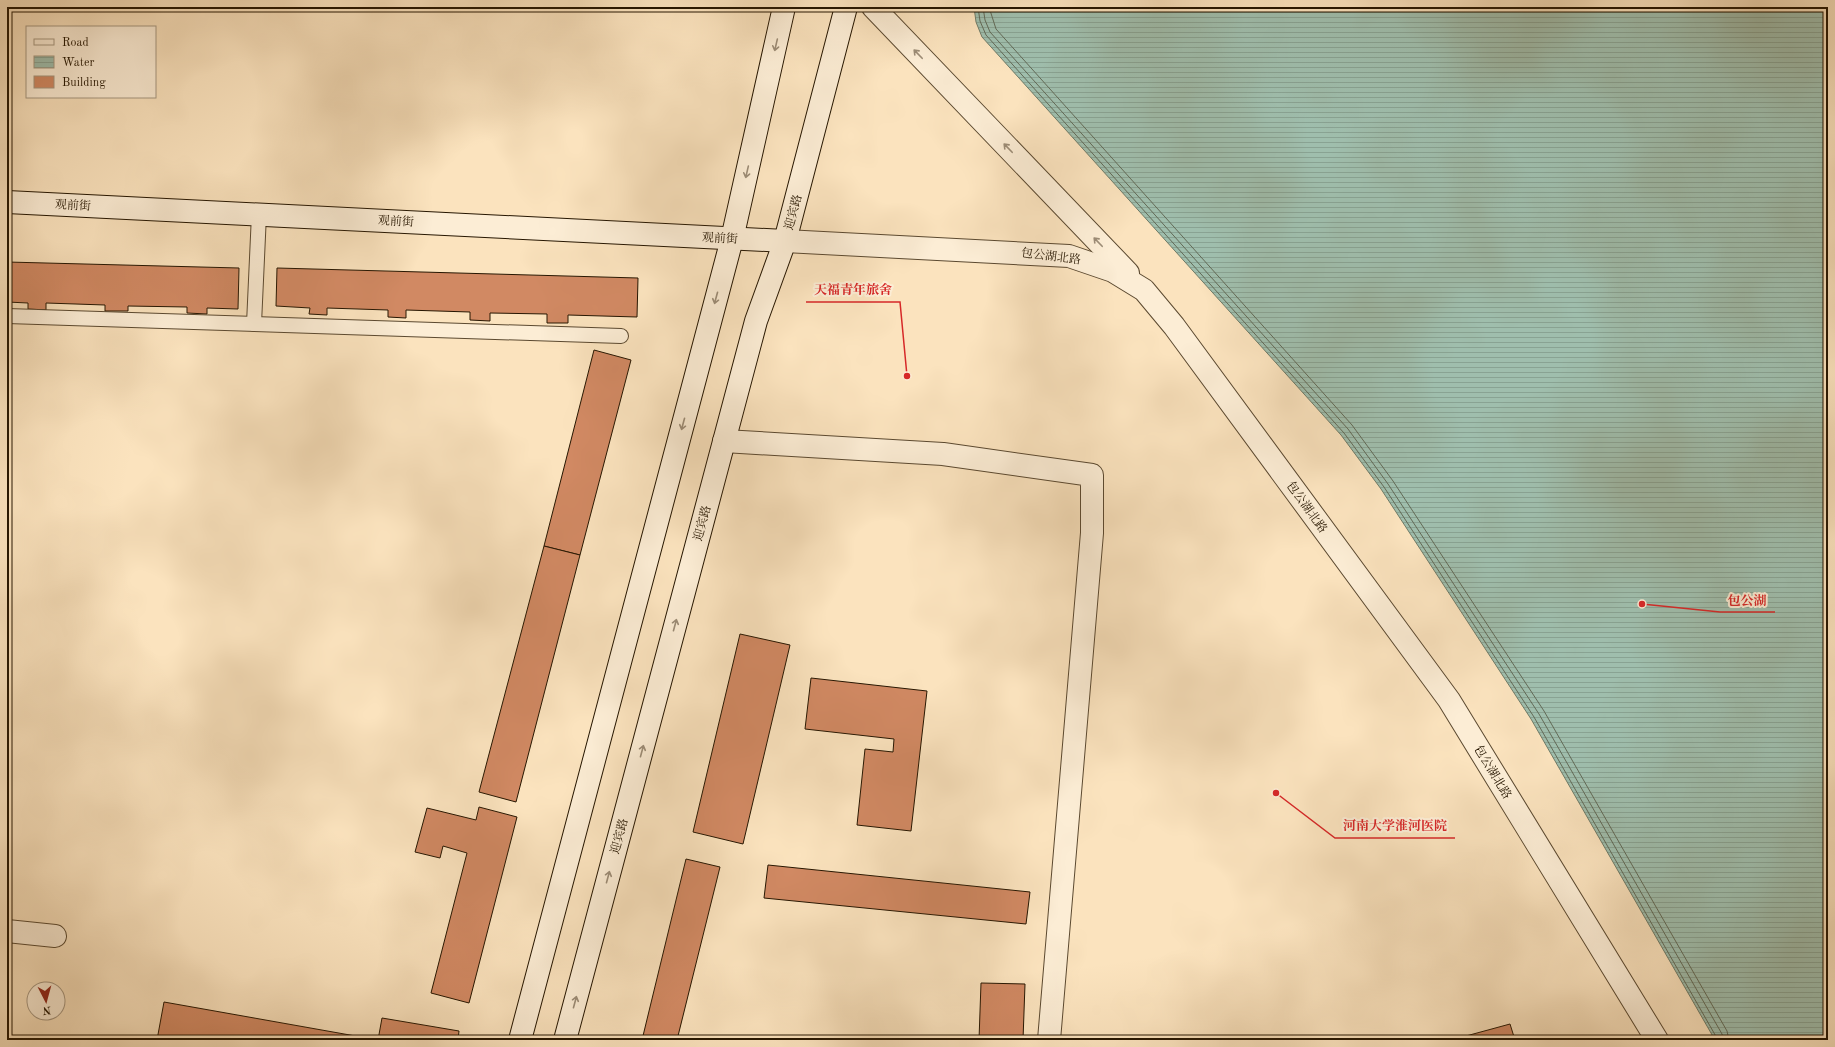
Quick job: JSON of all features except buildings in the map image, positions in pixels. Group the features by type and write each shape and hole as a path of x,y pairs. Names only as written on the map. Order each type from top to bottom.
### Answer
{"street":[{"path":"520,1040 732,239 784,7"},
{"name":"迎宾路","path":"565,1040 756,321 785,241 846,7"},
{"path":"873,7 1144,290"},
{"name":"观前街","path":"7,202 785,241"},
{"name":"包公湖北路","path":"785,241 1069,256 1113,271 1144,290 1179,333 1449,700 1657,1040"},
{"path":"724,441 943,454 1092,475 1092,533 1049,1040"},
{"path":"7,931 55,936"}],"lane":[{"path":"254,324 259,214"},
{"path":"7,316 622,336"}],"water":[{"path":"974,7 1828,7 1828,1040 1715,1040 1531,719 1381,489 1341,435 982,37 976,22"}],"place":[{"name":"天福青年旅舍","path":"907,376"},
{"name":"包公湖","path":"1642,604"},
{"name":"河南大学淮河医院","path":"1276,793"}]}
